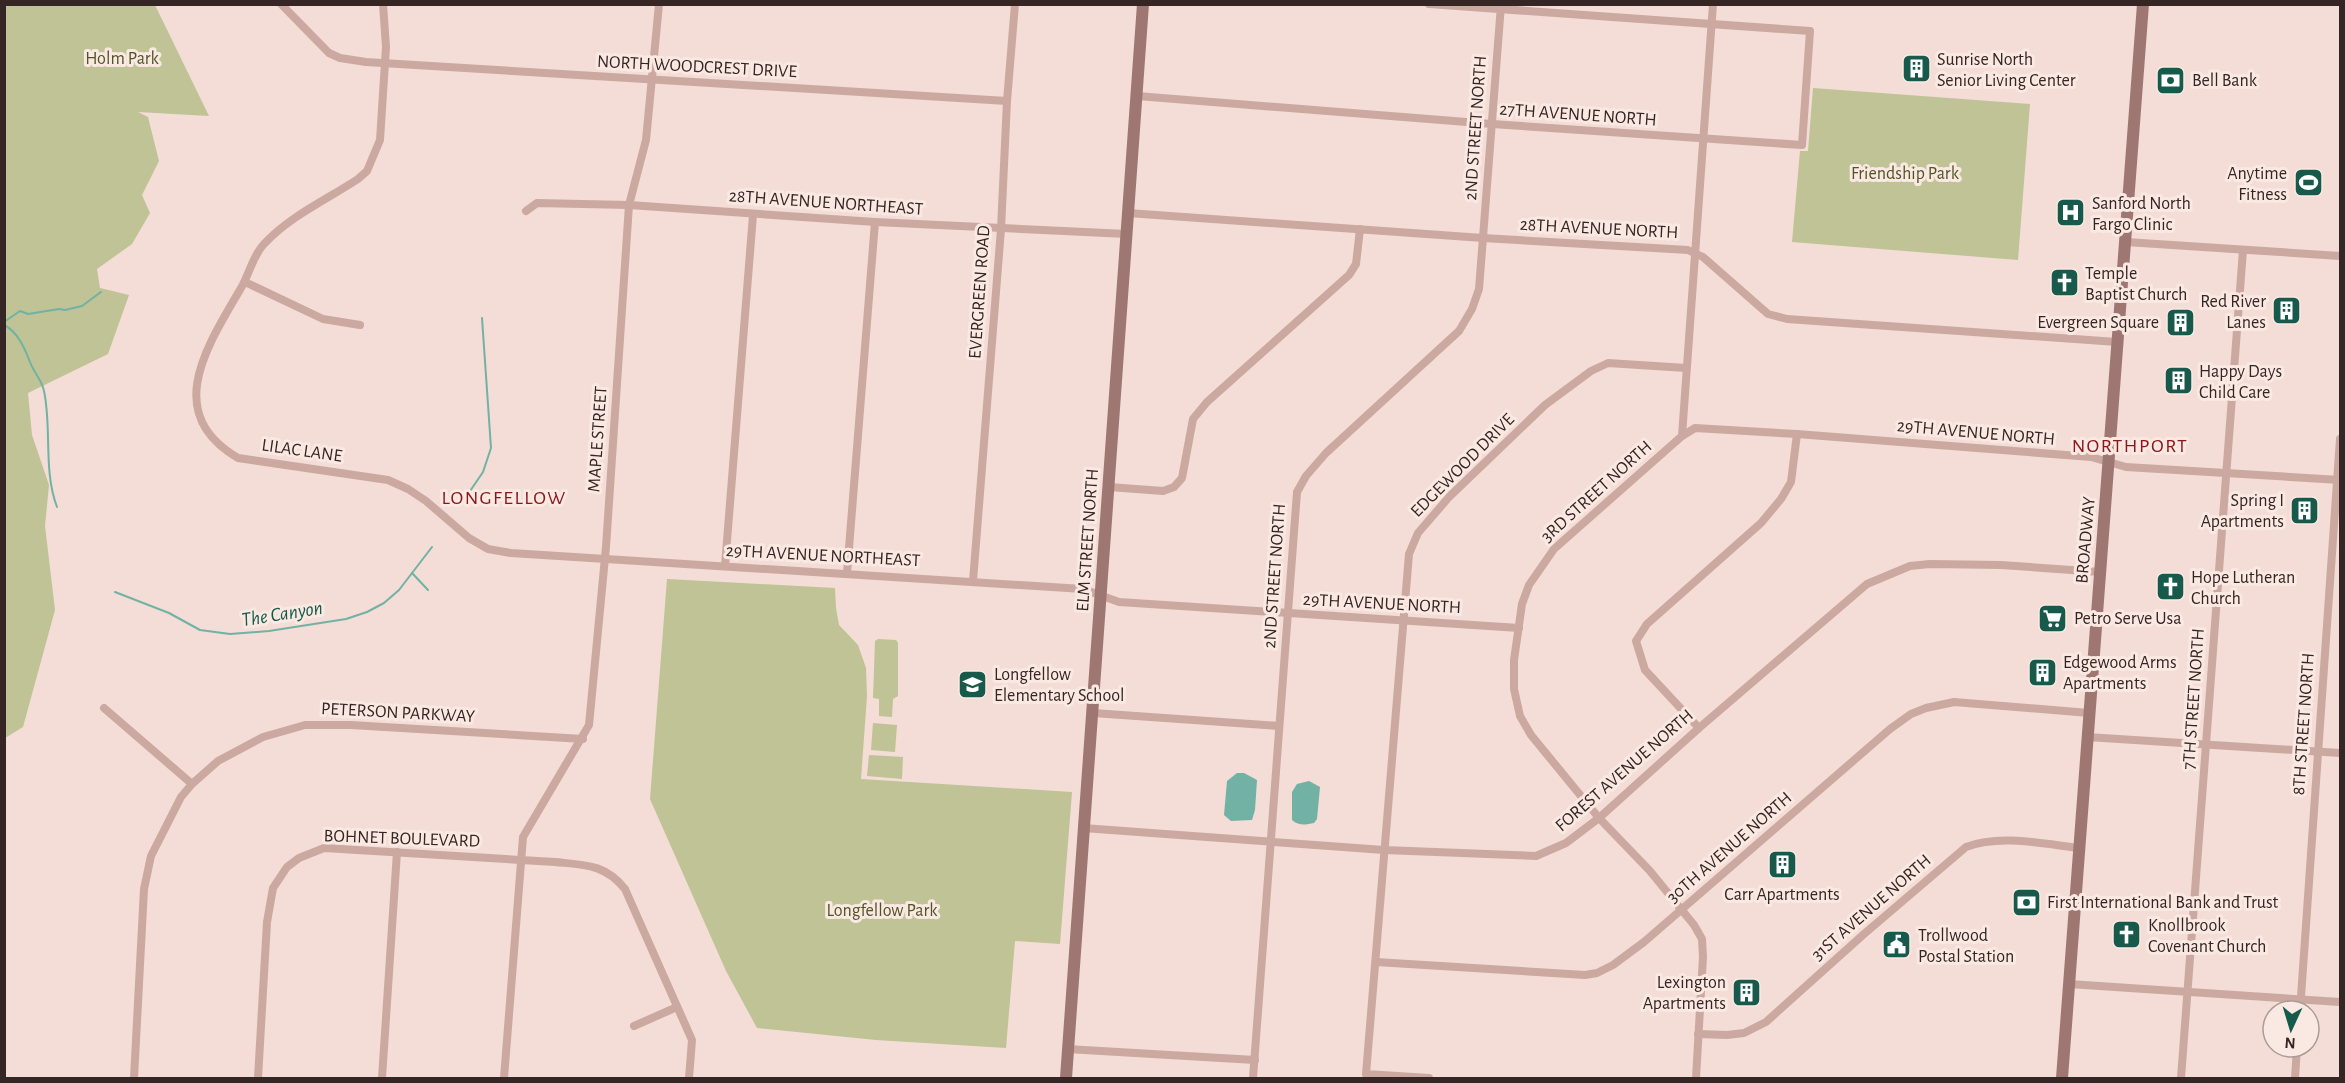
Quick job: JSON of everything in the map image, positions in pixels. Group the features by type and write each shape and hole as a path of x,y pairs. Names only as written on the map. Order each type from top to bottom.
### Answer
{"street":[{"name":"NORTH WOODCREST DRIVE","path":"281,4 329,53 340,58 385,63 1007,101"},
{"name":"LILAC LANE","path":"383,4 386,47 380,140 367,171 338,193 289,220 261,246 245,282 205,353 195,400 202,422 222,448 238,458 388,480 417,495 468,538 488,549 542,555"},
{"name":"MAPLE STREET","path":"504,1078 524,837 583,739 589,725 605,559 628,205 646,140 659,4"},
{"name":"EVERGREEN ROAD","path":"973,581 1001,229 1007,101 1015,4"},
{"name":"ELM STREET NORTH","path":"1066,1078 1143,4"},
{"path":"1430,4 1500,7 1711,25"},
{"path":"1682,436 1713,4"},
{"name":"BROADWAY","path":"2062,1078 2143,4"},
{"name":"2ND STREET NORTH","path":"1253,1078 1297,492 1306,476 1326,453 1459,331 1472,309 1479,289 1500,7"},
{"name":"27TH AVENUE NORTH","path":"1137,96 1492,124 1802,145 1810,31 1711,25"},
{"name":"28TH AVENUE NORTHEAST","path":"526,212 537,203 628,205 753,215 1126,234"},
{"name":"28TH AVENUE NORTH","path":"1128,213 1688,250 1703,257 1768,314 1787,319 2117,342"},
{"path":"725,566 753,215"},
{"path":"847,573 875,222"},
{"path":"1109,487 1163,491 1174,487 1182,478 1193,419 1207,402 1349,275 1356,264 1360,230"},
{"path":"2126,242 2340,256"},
{"name":"7TH STREET NORTH","path":"2181,1078 2243,250"},
{"path":"245,282 323,319 360,326"},
{"name":"EDGEWOOD DRIVE","path":"1429,1078 1366,1074 1409,554 1418,533 1449,497 1545,405 1590,371 1608,363 1686,368"},
{"name":"29TH AVENUE NORTH","path":"1682,436 1695,428 1797,434 2079,456 2126,467 2340,480"},
{"path":"1699,728 1646,670 1636,641 1647,624 1761,523 1781,499 1791,482 1797,434"},
{"name":"3RD STREET NORTH","path":"1682,436 1554,549 1528,585 1521,604 1514,660 1514,689 1520,716 1531,735 1599,818 1650,872 1694,924 1702,939 1696,1078"},
{"name":"8TH STREET NORTH","path":"2301,999 2317,751 2340,480 2340,439"},
{"name":"29TH AVENUE NORTHEAST","path":"542,555 1083,589 1101,596"},
{"name":"FOREST AVENUE NORTH","path":"1083,828 1384,850 1536,856 1566,843 1599,818 1699,728 1867,584 1890,572 1910,566 1930,564 2001,565 2100,572"},
{"name":"29TH AVENUE NORTH","path":"1101,596 1119,602 1519,628"},
{"name":"30TH AVENUE NORTH","path":"1376,962 1565,975 1597,973 1613,965 1682,910 1882,736 1911,714 1954,702 2089,713"},
{"path":"104,708 192,784"},
{"path":"1093,713 1279,726"},
{"name":"PETERSON PARKWAY","path":"134,1078 144,889 151,856 173,810 192,784 218,761 245,745 282,730 305,725 351,725 583,739"},
{"path":"2087,737 2340,753"},
{"name":"31ST AVENUE NORTH","path":"1698,1034 1744,1033 1766,1023 1864,934 1966,847 1981,842 2007,842 2079,848"},
{"name":"BOHNET BOULEVARD","path":"258,1078 268,912 273,888 298,858 324,848 589,865 614,876 625,889 692,1040 689,1078"},
{"path":"382,1078 397,852"},
{"path":"2069,984 2301,999"},
{"path":"2321,1001 2340,1002"},
{"path":"634,1026 677,1007"},
{"path":"1067,1049 1255,1060"},
{"path":"2295,1078 2296,1059"}],"green space":[{"name":"Holm Park","path":"5,4 155,5 209,116 138,112 148,117 159,161 142,195 150,213 132,244 97,269 100,288 129,295 108,354 28,393 32,435 49,485 45,526 55,610 23,727 5,738"},
{"name":"Friendship Park","path":"1813,88 2030,104 2018,260 1792,242 1800,151 1808,151"},
{"name":"Longfellow Park","path":"667,579 835,588 839,625 858,645 866,668 867,696 861,779 1072,792 1060,944 1015,941 1006,1048 876,1040 757,1028 726,971 650,799"},
{"path":"878,639 896,640 898,643 898,696 893,699 892,717 879,716 879,699 873,698 875,641"},
{"path":"873,723 897,725 895,752 871,750"},
{"path":"869,755 903,757 902,779 867,776"}],"water":[{"path":"1237,773 1244,773 1257,780 1252,820 1231,821 1224,815 1227,781"},
{"path":"1309,781 1320,787 1317,819 1314,823 1305,825 1292,820 1292,792 1297,784"}],"waterway":[{"path":"4,322 20,311 28,314 82,306 101,292"},
{"path":"468,494 483,472 491,448 482,318"},
{"name":"The Canyon","path":"4,325 20,341 43,387 50,478 57,507"},
{"name":"The Canyon","path":"115,592 169,613 200,630 230,634 269,631 346,619 367,612 384,603 399,590 432,547"},
{"path":"412,573 428,590"}],"place":[{"name":"Sunrise North Senior Living Center","path":"1916,69"},
{"name":"Bell Bank","path":"2171,80"},
{"name":"Anytime Fitness","path":"2308,183"},
{"name":"Sanford North Fargo Clinic","path":"2071,213"},
{"name":"Temple Baptist Church","path":"2064,283"},
{"name":"Red River Lanes","path":"2287,311"},
{"name":"Evergreen Square","path":"2180,322"},
{"name":"Happy Days Child Care","path":"2178,381"},
{"name":"Spring I Apartments","path":"2305,510"},
{"name":"Hope Lutheran Church","path":"2170,587"},
{"name":"Petro Serve Usa","path":"2053,618"},
{"name":"Edgewood Arms Apartments","path":"2042,672"},
{"name":"Longfellow Elementary School","path":"973,684"},
{"name":"Carr Apartments","path":"1782,865"},
{"name":"First International Bank and Trust","path":"2026,902"},
{"name":"Knollbrook Covenant Church","path":"2127,935"},
{"name":"Trollwood Postal Station","path":"1897,945"},
{"name":"Lexington Apartments","path":"1747,992"}],"district":[{"name":"NORTHPORT","path":"2130,445"},
{"name":"LONGFELLOW","path":"504,497"}]}
